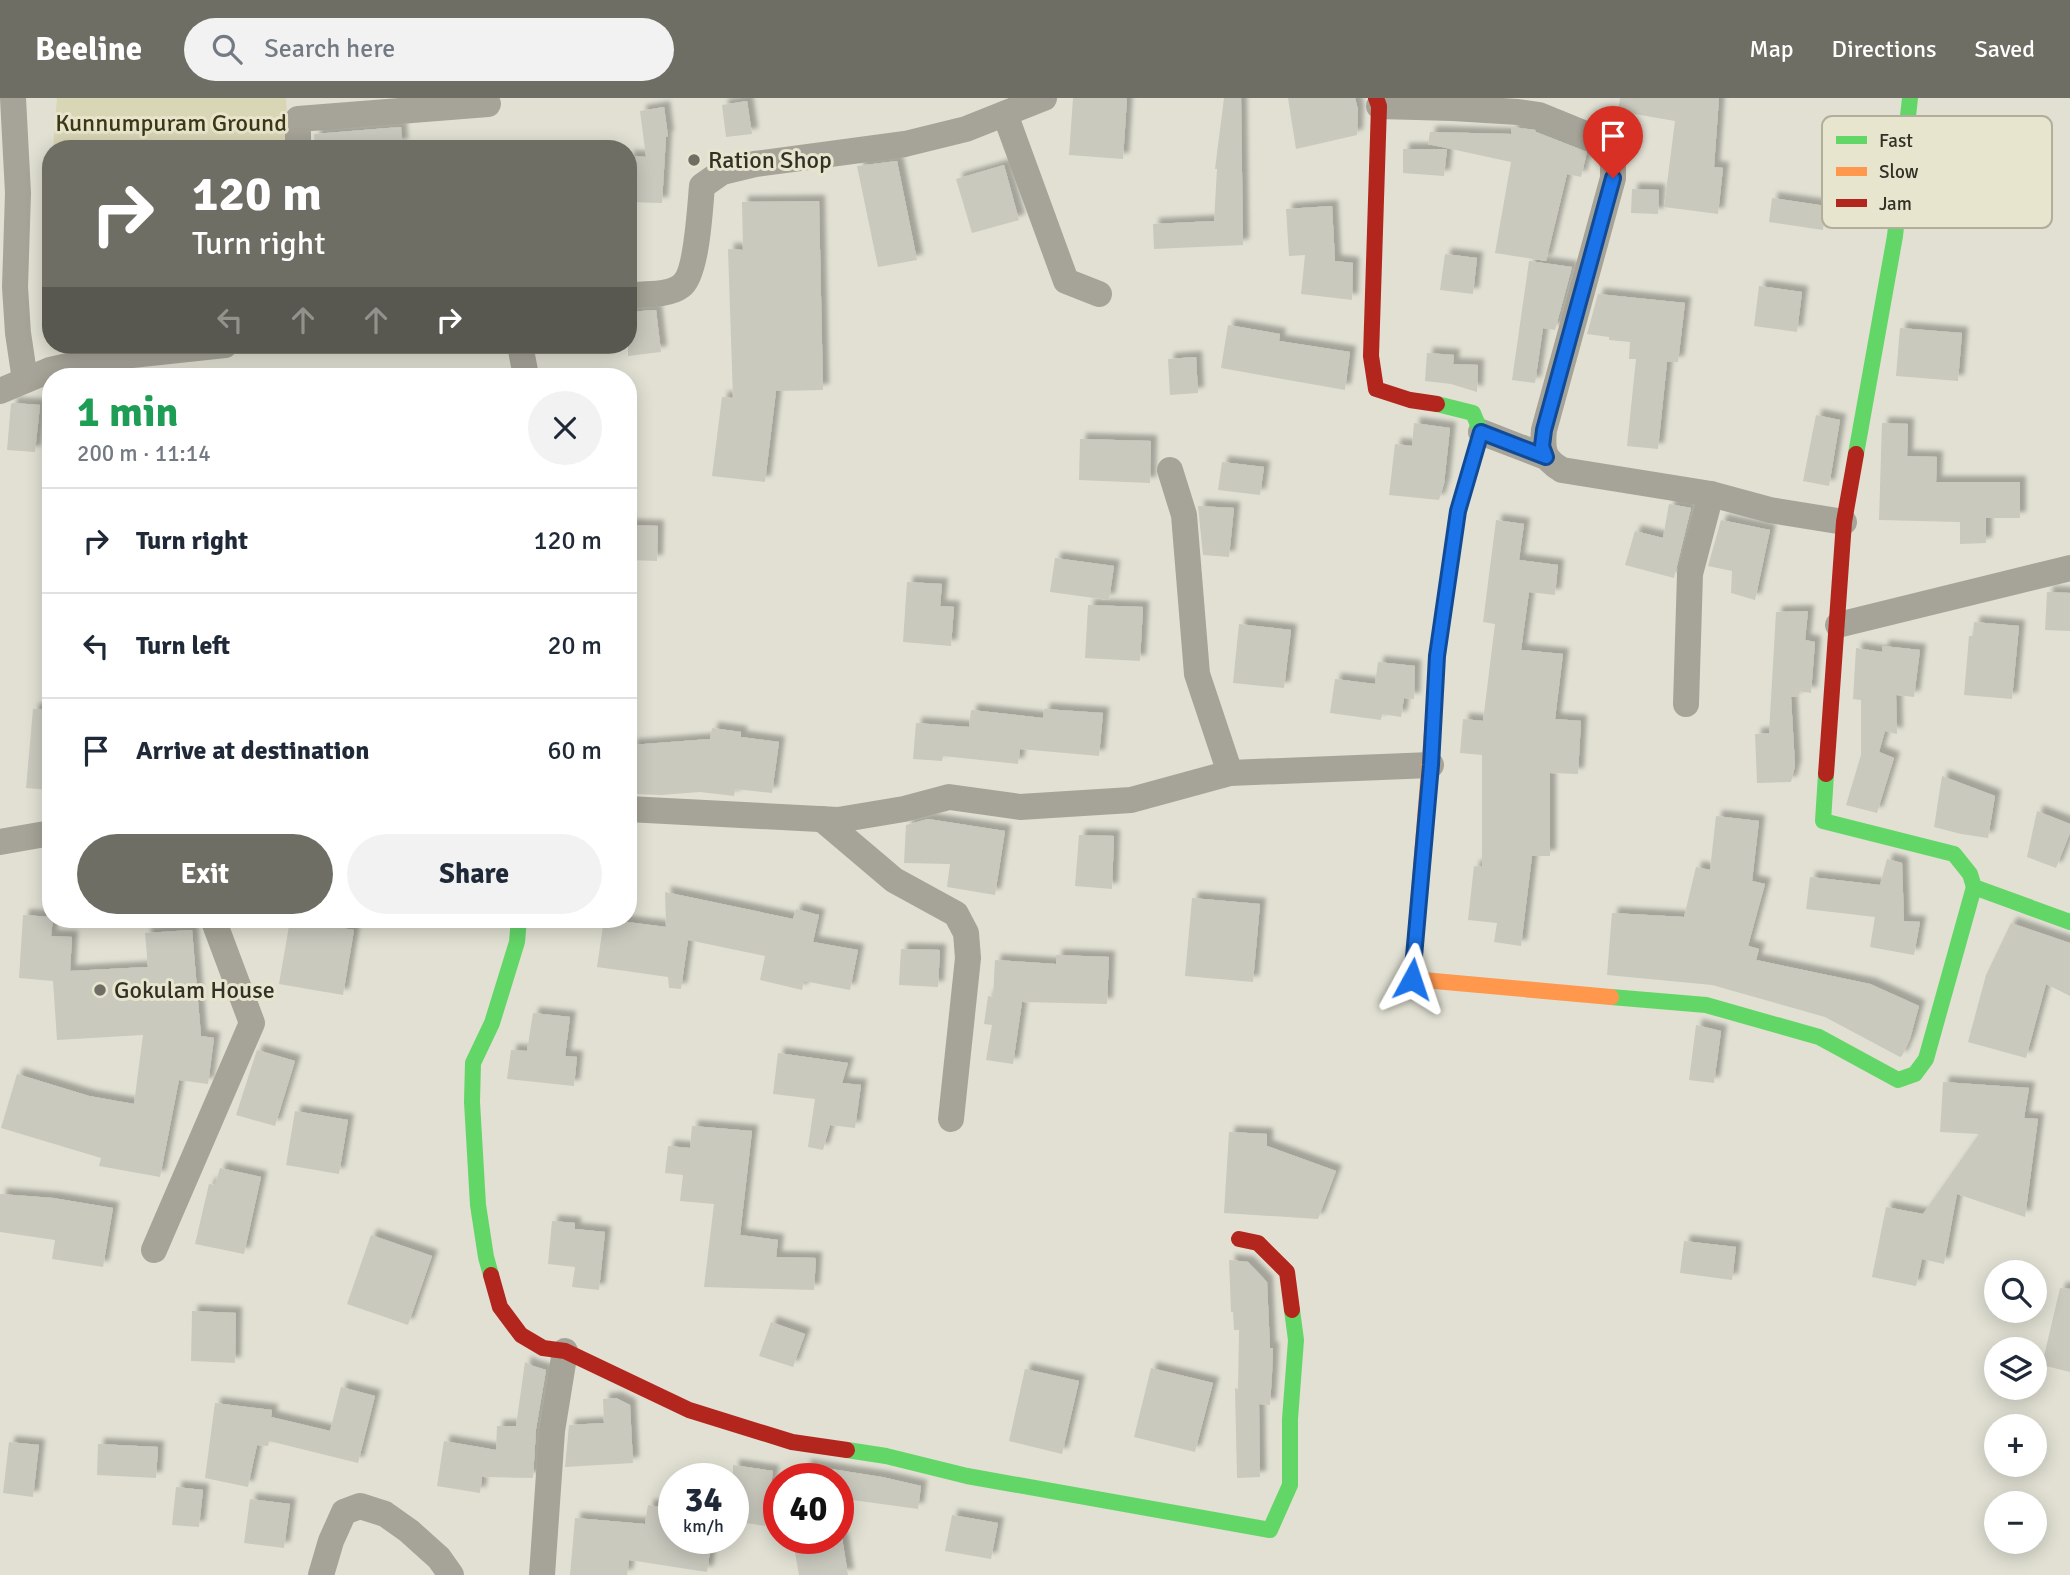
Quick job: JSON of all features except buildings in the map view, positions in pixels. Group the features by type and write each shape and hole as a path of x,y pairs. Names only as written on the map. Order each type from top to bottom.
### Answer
{"street":[{"path":"13,98 7,129 18,193 15,287 25,380"},
{"path":"637,294 668,292 683,286 691,270 702,187 722,172 755,164 905,144 966,129 1044,98"},
{"path":"1908,116 1910,98"},
{"path":"1844,522 1770,510 1711,494 1562,470 1552,464 1542,446 1544,430 1613,178 1610,154 1593,136 1539,116 1518,112 1377,102 1371,356 1376,389 1410,400 1448,405 1473,413 1481,432 1458,511 1437,656 1431,765 1412,979 1706,1005 1819,1037 1898,1080 1915,1074 1926,1059 1974,887 1970,874 1954,854 1824,821 1844,522 1896,228"},
{"path":"298,140 297,108 488,104"},
{"path":"1005,114 1066,281 1099,294"},
{"path":"59,368 104,358 141,354"},
{"path":"0,391 42,373"},
{"path":"1481,432 1546,457"},
{"path":"1170,470 1184,515 1197,674 1230,773"},
{"path":"1686,704 1690,574 1711,494"},
{"path":"1838,625 2070,568"},
{"path":"637,809 838,820 904,809 949,797 1020,807 1132,800 1230,773 1431,765"},
{"path":"822,819 894,880 957,914 966,933 968,958 951,1119"},
{"path":"0,842 42,835"},
{"path":"1974,887 2070,922"},
{"path":"154,1250 252,1023 217,928"},
{"path":"518,928 517,942 492,1023 473,1063 472,1102 478,1205 486,1257 499,1307 522,1335 543,1348 565,1351 689,1410 792,1442 886,1456 967,1476 1270,1530 1290,1485 1290,1419 1296,1340 1287,1272 1258,1243 1239,1239"},
{"path":"542,1575 552,1431 565,1351"},
{"path":"321,1575 331,1541 344,1513 360,1506 386,1514 409,1531 439,1558 452,1575"}],"green space":[{"name":"Kunnumpuram Ground","path":"57,98 286,98 288,140 54,140"}],"traffic: fast":[{"path":"1908,116 1910,98"},
{"path":"1856,454 1896,228"},
{"path":"1433,720 1437,656 1458,511 1481,432 1473,413 1437,404"},
{"path":"1826,774 1823,821 1954,854 1970,874 1974,887 2070,922"},
{"path":"1611,997 1706,1005 1819,1037 1898,1080 1915,1074 1926,1059 1974,887"},
{"path":"491,1275 478,1205 472,1102 473,1063 492,1023 517,942 518,928"},
{"path":"847,1450 886,1456 967,1476 1270,1530 1290,1485 1290,1419 1296,1340 1292,1310"}],"traffic: slow":[{"path":"1433,720 1412,979 1611,997"}],"traffic: jam":[{"path":"1376,98 1379,106 1371,356 1376,389 1410,400 1437,404"},
{"path":"1826,774 1844,522 1856,454"},
{"path":"1239,1239 1258,1243 1287,1272 1292,1310"},
{"path":"491,1275 500,1307 521,1335 543,1348 565,1351 689,1410 792,1442 847,1450"}],"place":[{"name":"Ration Shop","path":"694,160"},
{"name":"Gokulam House","path":"100,990"}],"route":[{"path":"1412,979 1431,765 1437,656 1458,511 1481,432 1546,457 1542,446 1544,430 1613,178"}]}
